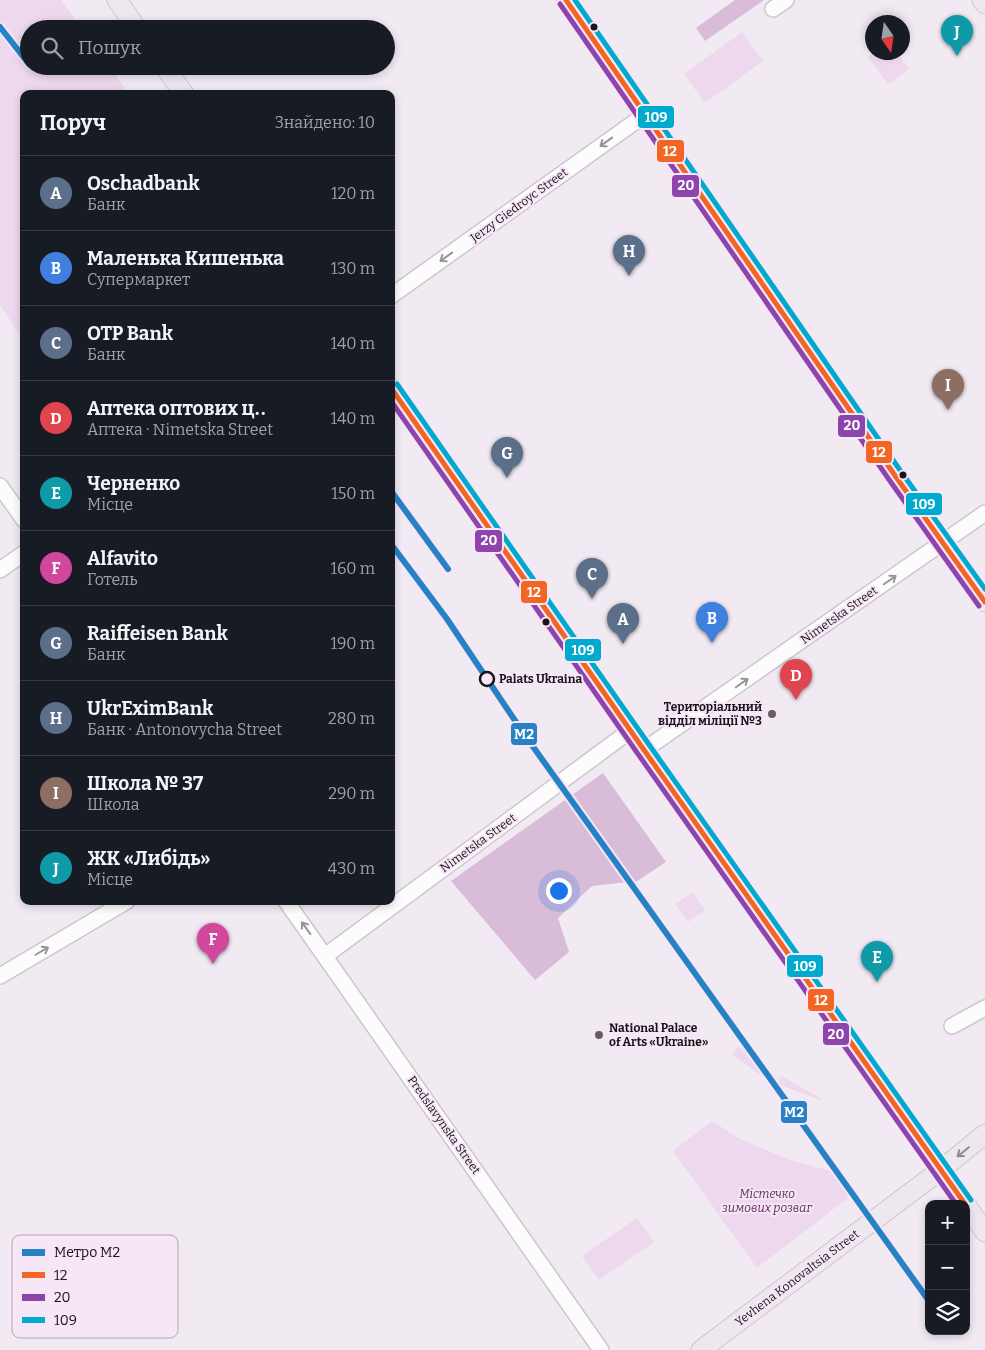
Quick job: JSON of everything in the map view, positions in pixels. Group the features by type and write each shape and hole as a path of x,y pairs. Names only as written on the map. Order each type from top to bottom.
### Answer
{"main road":[{"path":"117,0 131,20"},
{"path":"566,0 942,543 985,602"},
{"path":"982,0 985,4"},
{"path":"170,75 181,90"},
{"path":"395,394 644,750 963,1200"},
{"name":"Yevhena Konovaltsia Street","path":"701,1350 942,1169 985,1134"},
{"path":"970,1210 985,1232"}],"street":[{"path":"773,9 786,0"},
{"name":"Jerzy Giedroyc Street","path":"395,293 646,114"},
{"path":"0,486 20,514"},
{"name":"Nimetska Street","path":"644,750 985,514"},
{"path":"0,570 20,556"},
{"name":"Nimetska Street","path":"395,904 631,730"},
{"path":"0,976 120,905"},
{"name":"Predslavynska Street","path":"289,905 600,1350"},
{"name":"Nimetska Street","path":"325,956 394,905"},
{"path":"952,1026 985,1008"}],"green space":[{"path":"0,0 61,0 75,20 20,20 20,75 115,75 126,90 20,90 20,335 0,305"},
{"path":"742,32 763,61 705,103 684,74"},
{"path":"870,60 902,60 909,69 888,84"},
{"path":"693,892 705,910 688,922 675,904"},
{"path":"738,1046 768,1068 762,1076 732,1055"},
{"path":"782,1076 822,1099 820,1100 783,1086 778,1082"},
{"name":"Містечко зимових розваг","path":"712,1121 742,1140 791,1160 838,1173 853,1194 757,1268 673,1151"},
{"path":"637,1218 654,1242 599,1280 582,1256"}],"shaded area":[{"path":"735,0 764,0 705,41 696,28"},
{"path":"603,773 666,862 637,881 592,886 558,918 569,952 535,980 451,881"}],"metro line":[{"name":"M2","path":"0,27 20,53"},
{"name":"M2","path":"395,496 448,569"},
{"name":"M2","path":"395,549 447,619 524,734 925,1295"}],"transit line":[{"name":"12","path":"566,0 896,477 985,602"},
{"name":"109","path":"575,0 902,473 985,589"},
{"name":"20","path":"560,4 890,481 979,606"},
{"name":"109","path":"397,384 971,1200"},
{"name":"12","path":"395,394 962,1200"},
{"name":"20","path":"395,407 953,1200"}],"place":[{"name":"ЖК «Либідь»","path":"957,56"},
{"name":"UkrEximBank","path":"629,276"},
{"name":"Школа № 37","path":"948,410"},
{"name":"Raiffeisen Bank","path":"507,478"},
{"name":"OTP Bank","path":"592,599"},
{"name":"Маленька Кишенька","path":"712,643"},
{"name":"Oschadbank","path":"623,644"},
{"name":"Palats Ukraina","path":"487,679"},
{"name":"Аптека оптових ц‥","path":"796,700"},
{"name":"Територіальний відділ міліції №3","path":"772,714"},
{"name":"Alfavito","path":"213,964"},
{"name":"Черненко","path":"877,982"},
{"name":"National Palace of Arts «Ukraine»","path":"599,1035"}]}
